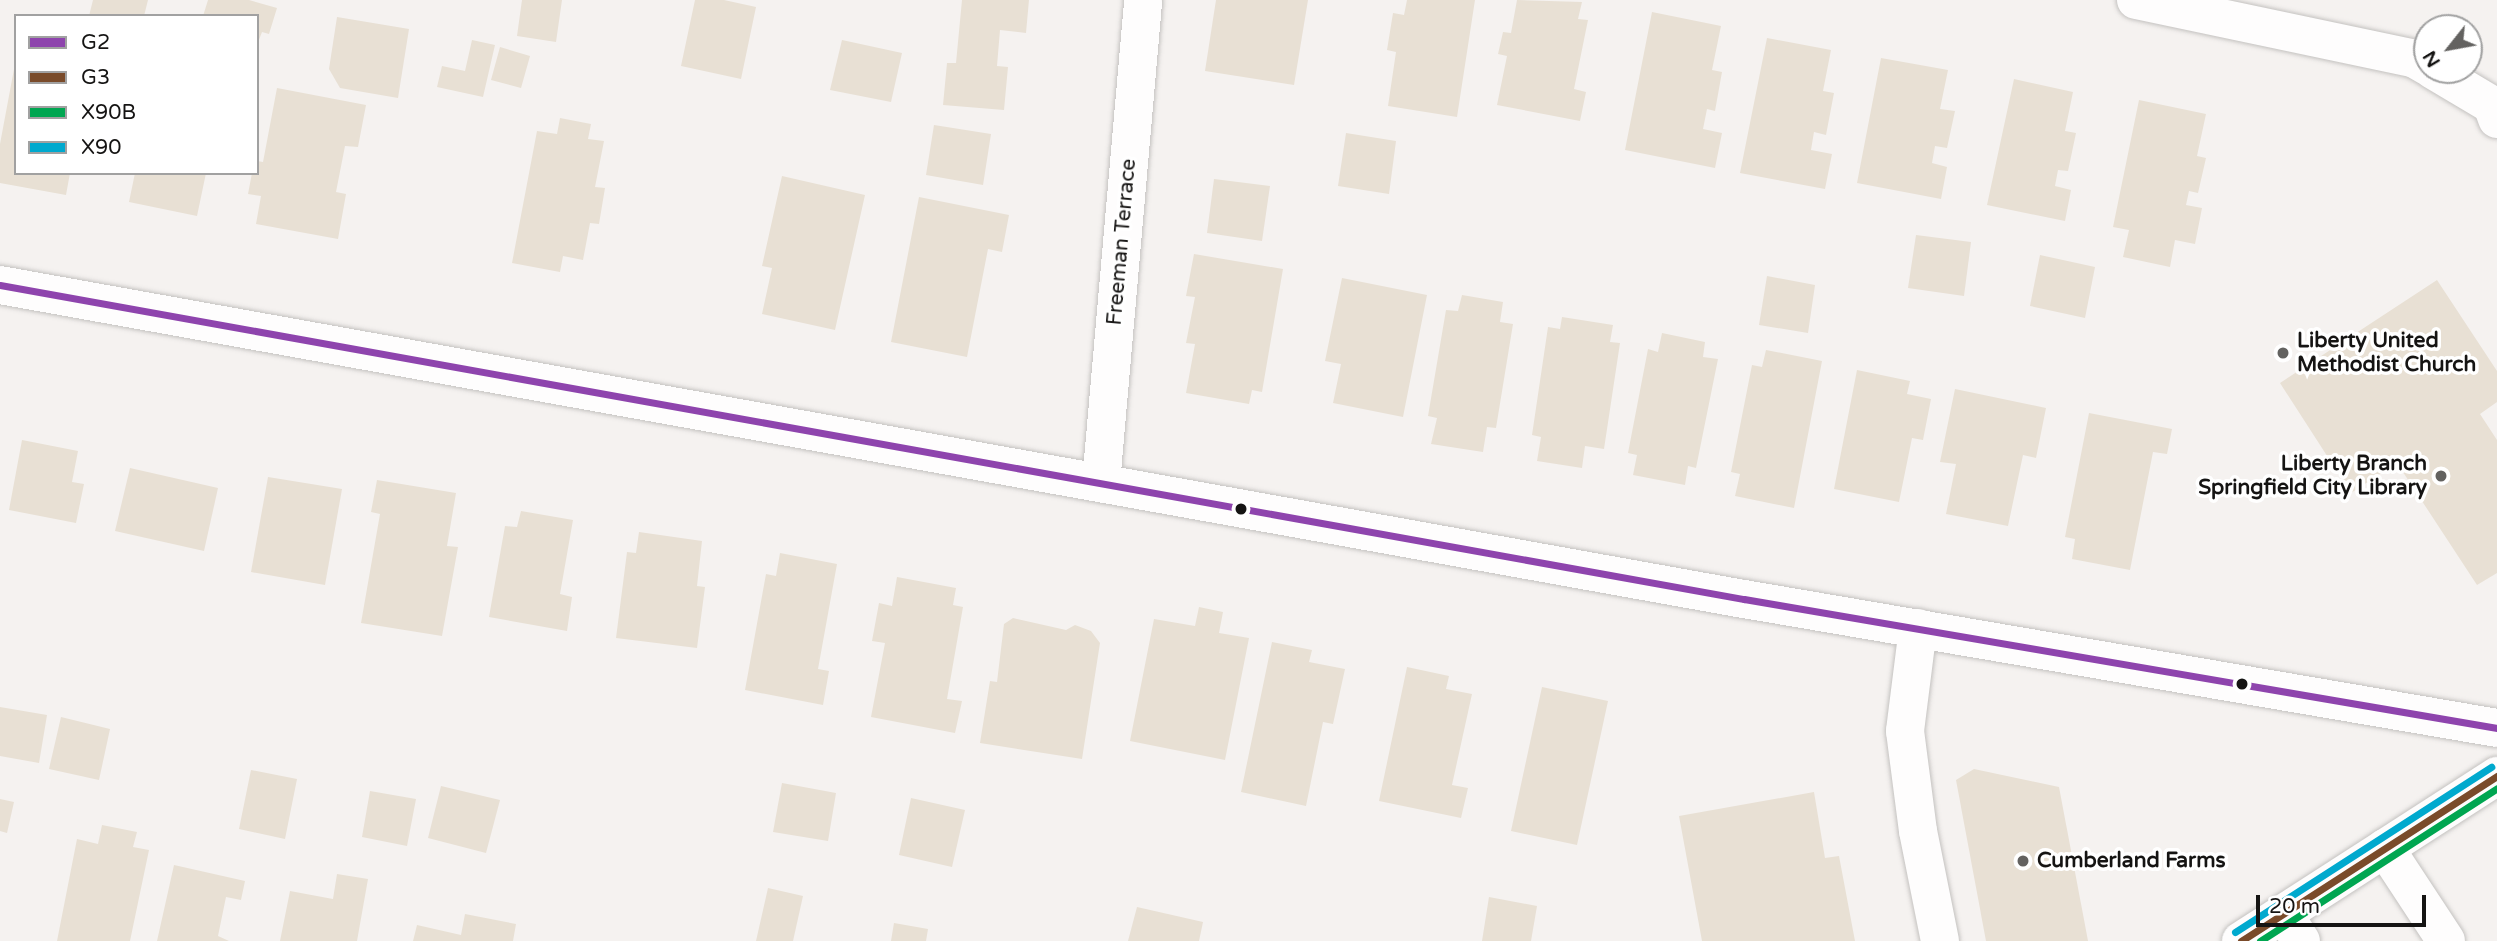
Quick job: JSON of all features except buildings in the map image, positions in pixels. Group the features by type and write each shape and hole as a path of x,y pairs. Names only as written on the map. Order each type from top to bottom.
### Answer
{"main road":[{"name":"Freeman Terrace","path":"1101,484 1143,0"},
{"path":"2136,0 2413,59"},
{"path":"2462,84 2495,100"},
{"path":"0,285 1101,484 2497,728"},
{"path":"1918,628 1905,731 1918,831 1940,941"},
{"path":"2241,941 2293,927 2385,848 2497,776"},
{"path":"2385,848 2446,941"}],"transit line":[{"name":"G2","path":"0,285 1744,599 2497,728"},
{"name":"X90","path":"2235,932 2491,767"},
{"name":"G3","path":"2241,941 2497,776"},
{"name":"X90B","path":"2260,941 2497,788"}],"place":[{"name":"Liberty United Methodist Church","path":"2283,353"},
{"name":"Liberty Branch Springfield City Library","path":"2441,476"},
{"name":"Cumberland Farms","path":"2023,861"}]}
